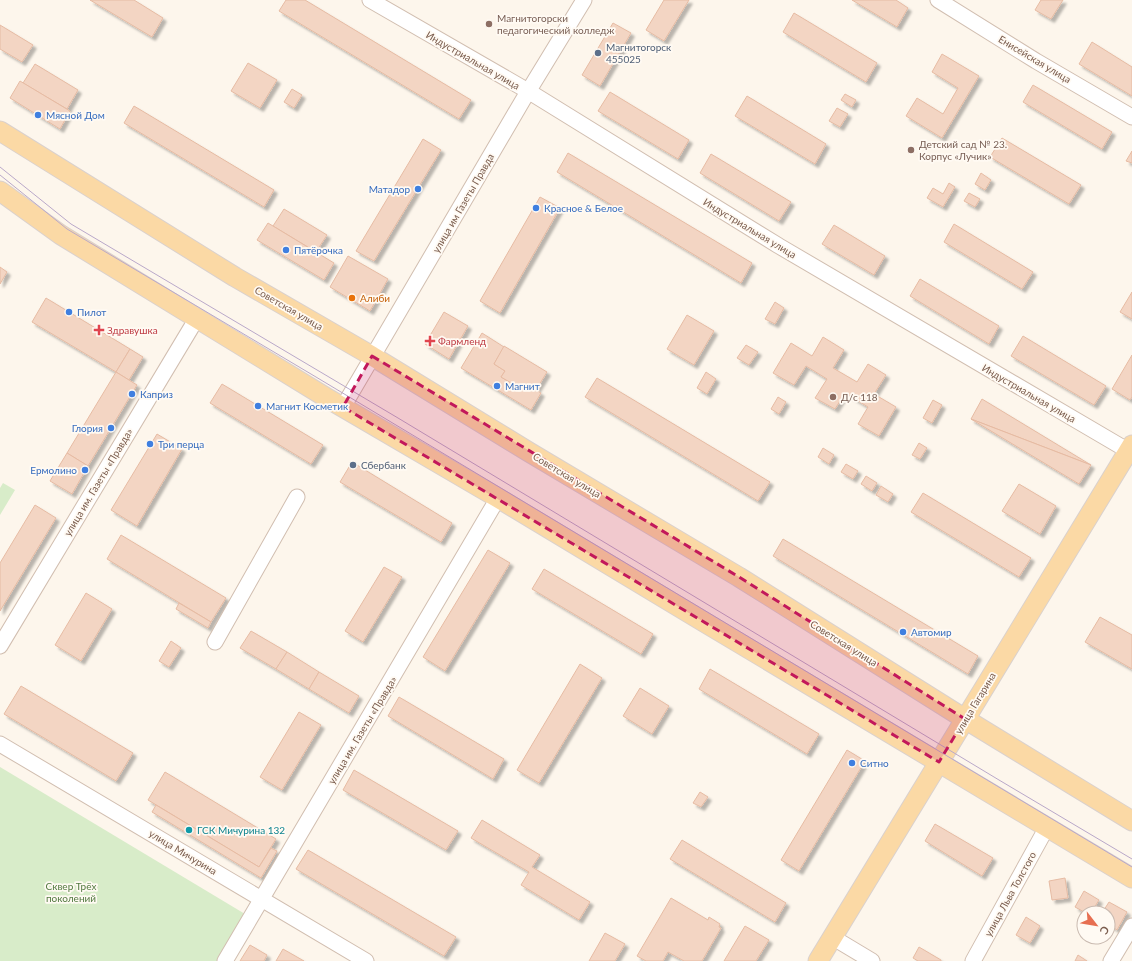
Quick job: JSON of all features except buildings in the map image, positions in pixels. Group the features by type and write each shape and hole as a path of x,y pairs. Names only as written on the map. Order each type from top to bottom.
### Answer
{"main road":[{"name":"Советская улица","path":"0,131 235,277 372,356 732,573 965,719 1132,821"},
{"path":"0,191 61,235 343,407 498,498 1132,878"},
{"name":"улица Гагарина","path":"818,961 1131,449"}],"street":[{"name":"Индустриальная улица","path":"370,0 528,91 779,246 1131,449"},
{"name":"улица им Газеты Правда","path":"343,407 528,91 584,0"},
{"name":"Енисейская улица","path":"938,0 1036,61 1132,117"},
{"name":"улица им. Газеты «Правда»","path":"0,646 197,318"},
{"path":"215,642 297,497"},
{"name":"улица им. Газеты «Правда»","path":"225,961 498,498"},
{"name":"улица Мичурина","path":"0,744 366,961"},
{"name":"улица Льва Толстого","path":"973,961 1047,827"},
{"path":"1111,961 1132,926"},
{"path":"832,937 872,961"}],"highlighted area":[{"path":"372,356 739,577 965,719 939,762 343,407"}],"green space":[{"path":"3,483 15,490 0,515 0,488"},
{"name":"Сквер Трёх поколений","path":"0,767 245,914 217,961 0,961"}],"tram line":[{"path":"0,167 71,224 398,418 1132,859"},
{"path":"0,175 67,229 1132,867"}],"place":[{"name":"Магнитогорски педагогический колледж","path":"489,24"},
{"name":"Магнитогорск 455025","path":"598,53"},
{"name":"Мясной Дом","path":"38,115"},
{"name":"Детский сад № 23. Корпус «Лучик»","path":"911,150"},
{"name":"Матадор","path":"418,189"},
{"name":"Красное & Белое","path":"536,208"},
{"name":"Пятёрочка","path":"286,250"},
{"name":"Алиби","path":"352,298"},
{"name":"Пилот","path":"69,312"},
{"name":"Здравушка","path":"99,330"},
{"name":"Фармленд","path":"430,341"},
{"name":"Магнит","path":"497,386"},
{"name":"Каприз","path":"132,394"},
{"name":"Д/с 118","path":"833,397"},
{"name":"Магнит Косметик","path":"258,406"},
{"name":"Глория","path":"111,428"},
{"name":"Три перца","path":"150,444"},
{"name":"Сбербанк","path":"353,465"},
{"name":"Ермолино","path":"85,470"},
{"name":"Автомир","path":"903,632"},
{"name":"Ситно","path":"852,763"},
{"name":"ГСК Мичурина 132","path":"189,830"}]}
